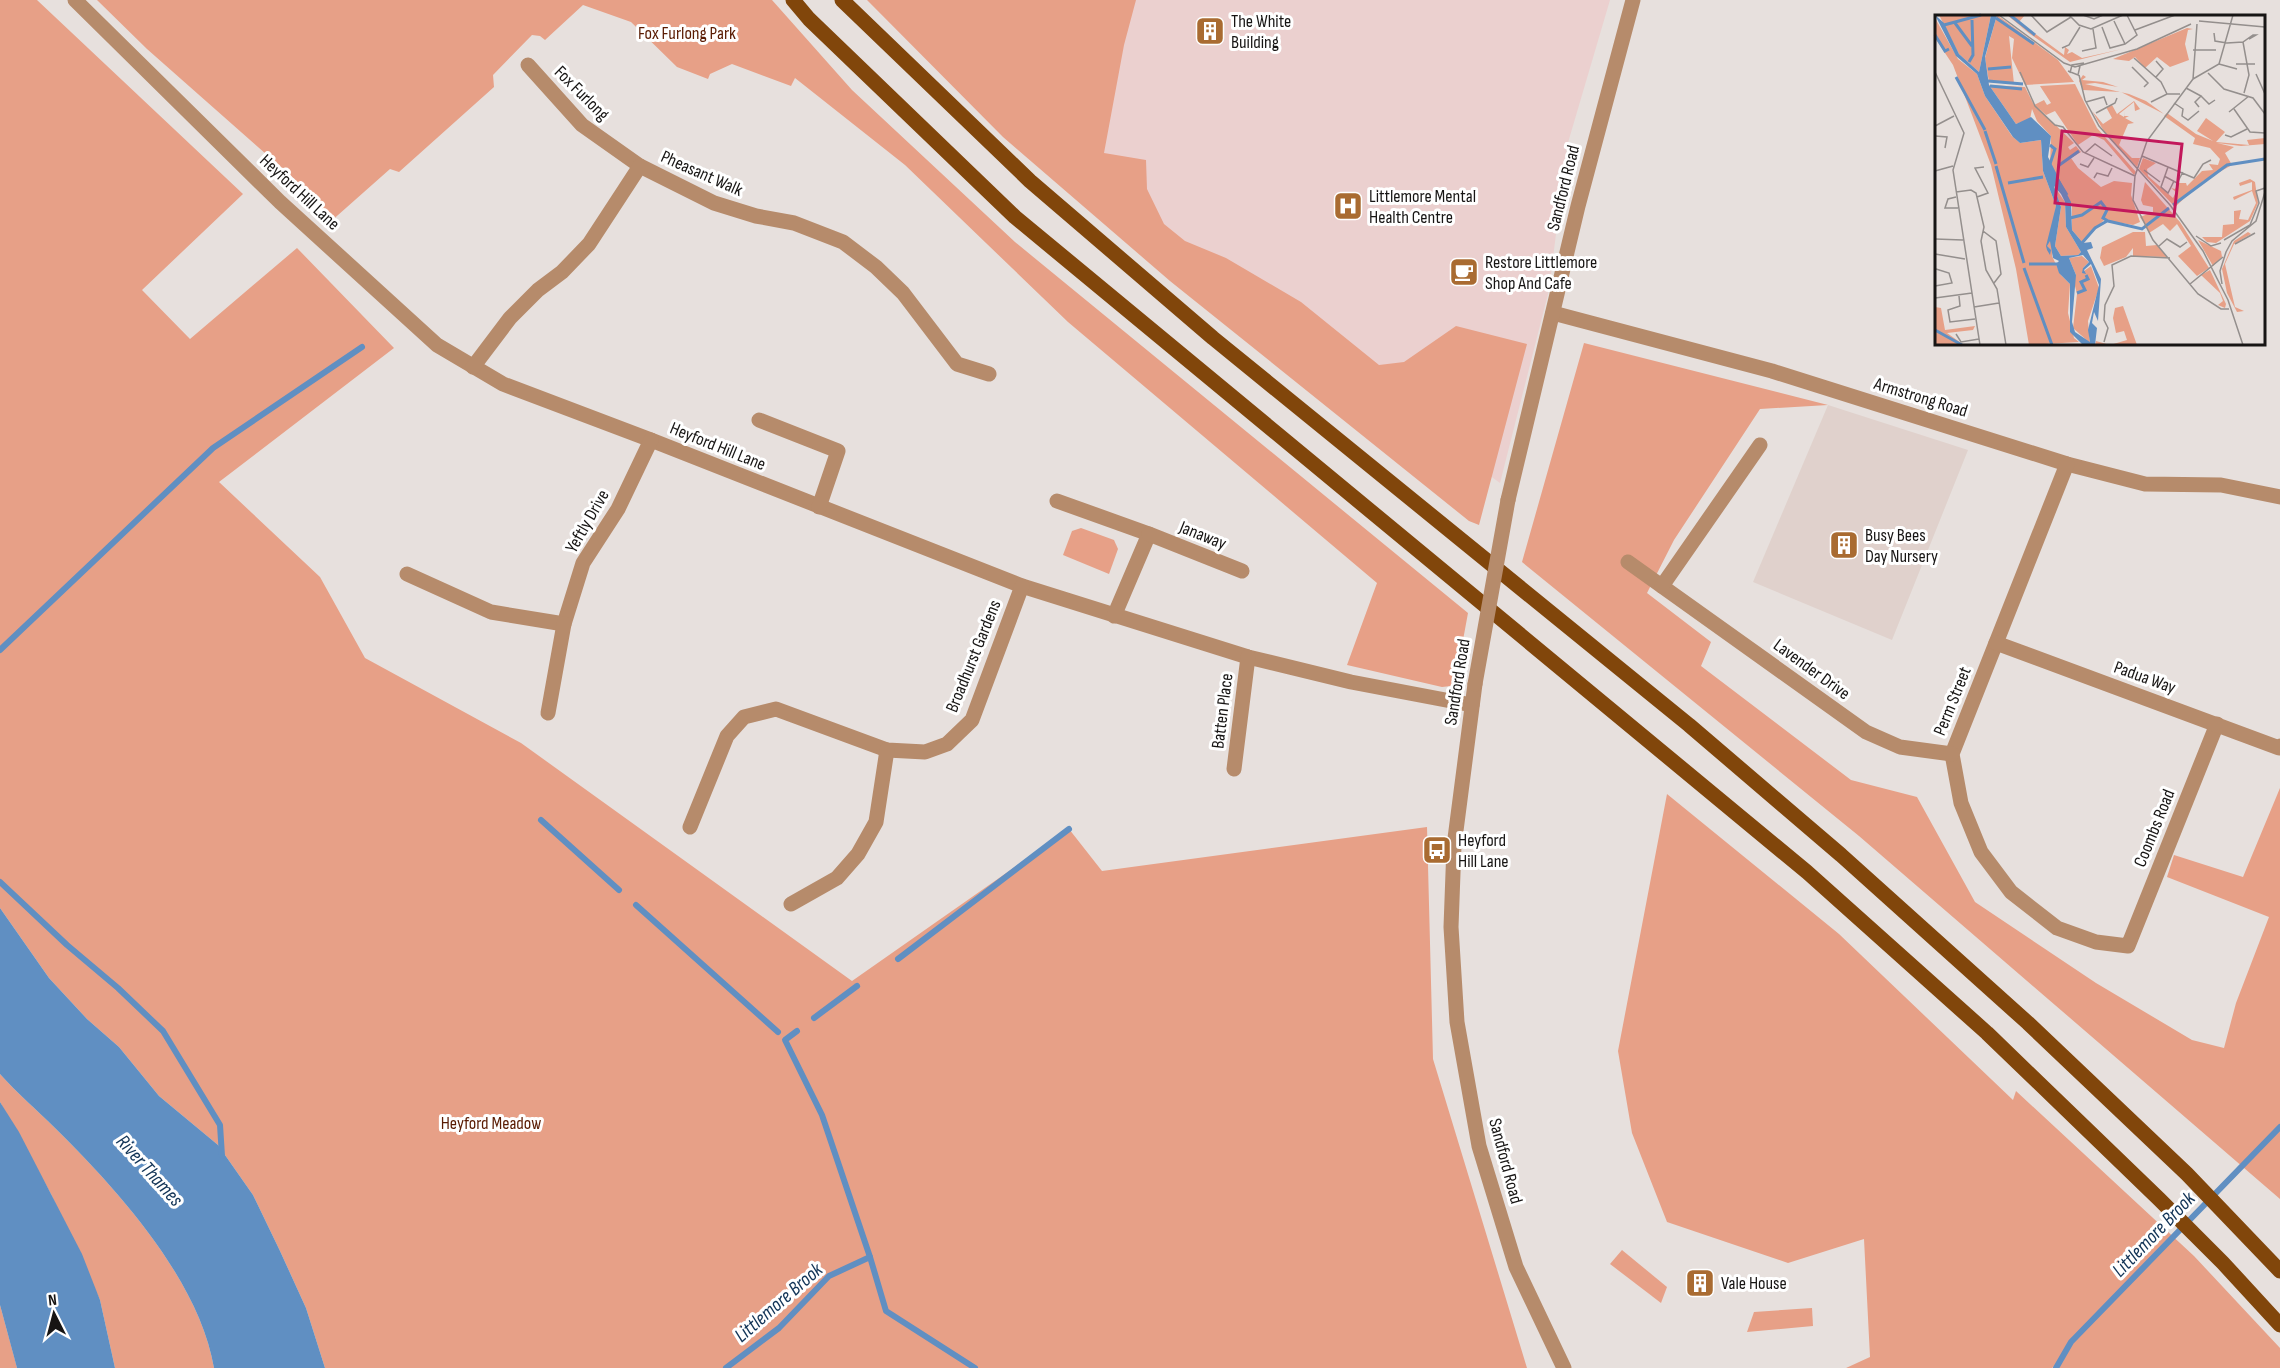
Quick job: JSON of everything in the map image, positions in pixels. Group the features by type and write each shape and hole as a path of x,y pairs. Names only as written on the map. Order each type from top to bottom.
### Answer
{"main road":[{"path":"793,0 818,27 1015,217 1807,872 1987,1033 2159,1199 2280,1324"},
{"path":"842,0 1030,181 1213,338 1689,726 1805,825 2028,1023 2187,1174 2280,1271"}],"street":[{"name":"Heyford Hill Lane","path":"75,0 280,202 437,345 503,384 1022,586 1248,657 1351,682 1472,705"},
{"name":"Sandford Road","path":"1564,1368 1516,1267 1479,1146 1457,1022 1451,927 1454,846 1475,684 1508,500 1578,206 1633,0"},
{"name":"Fox Furlong","path":"528,65 582,125 640,166"},
{"name":"Pheasant Walk","path":"472,367 510,318 538,290 562,272 589,244 640,166 714,202 756,216 794,223 843,242 876,267 903,293 957,364 989,374"},
{"name":"Armstrong Road","path":"1553,313 1772,371 2067,464 2145,484 2221,485 2280,497"},
{"path":"759,420 838,451 819,507"},
{"name":"Yeftly Drive","path":"548,713 564,624 583,563 618,509 651,440"},
{"path":"1662,586 1760,445"},
{"name":"Perm Street","path":"2067,464 1952,754 1961,803 1982,852 2012,892 2057,928 2096,942 2128,946"},
{"name":"Janaway","path":"1057,501 1149,534 1242,572"},
{"path":"1114,616 1149,534"},
{"name":"Lavender Drive","path":"1628,562 1866,732 1900,747 1952,754"},
{"path":"407,574 491,612 564,624"},
{"name":"Broadhurst Gardens","path":"690,827 727,736 744,717 776,710 887,750 925,752 947,744 972,720 1022,586"},
{"name":"Padua Way","path":"1996,643 2280,747"},
{"name":"Batten Place","path":"1234,769 1248,657"},
{"name":"Coombs Road","path":"2128,946 2217,724"},
{"path":"791,904 837,878 858,854 876,822 887,750"}],"shaded area":[{"name":"Littlemore Mental Health Centre","path":"918,0 1610,0 1567,146 1549,290 1500,483 1202,267"},
{"path":"1828,405 1968,450 1892,640 1753,582"}],"green space":[{"name":"Heyford Meadow","path":"0,0 37,0 243,194 142,290 190,339 297,248 394,348 219,482 320,577 365,658 521,743 852,981 1069,829 1102,871 1427,827 1433,1059 1527,1368 325,1368 306,1308 280,1251 253,1195 218,1145 159,1096 119,1047 87,1019 49,978 0,908"},
{"name":"Fox Furlong Park","path":"97,0 772,0 852,90 1015,242 1468,613 1456,678 1451,686 1442,687 1347,665 1377,583 1068,322 905,165 795,78 791,86 732,64 710,74 708,79 677,67 631,22 583,5 545,40 540,36 532,35 493,75 494,87 399,172 390,169 329,223 300,184 147,49"},
{"path":"867,0 1136,0 1124,45 1104,153 1146,160 1147,189 1164,224 1185,241 1226,258 1301,302 1379,365 1404,362 1456,326 1527,344 1479,525 1469,521 1170,281 1003,137"},
{"path":"1584,343 1828,405 1760,409 1674,540 1647,593 1711,642 1701,666 1851,780 1917,797 1975,902 2096,983 2192,1040 2224,1048 2236,1003 2269,917 2167,877 2174,855 2243,877 2280,788 2280,1199 1859,836 1522,562"},
{"path":"1081,528 1114,540 1118,549 1109,574 1063,555 1072,531"},
{"path":"1667,794 1839,934 2013,1100 2016,1091 2194,1256 2280,1348 2280,1368 2055,1368 2056,1365 2052,1368 1846,1368 1870,1357 1864,1239 1788,1263 1667,1222 1632,1133 1618,1051"},
{"path":"0,1074 104,1179 152,1238 192,1302 205,1335 214,1368 115,1368 100,1300 51,1194 0,1102"},
{"path":"1622,1250 1667,1287 1661,1303 1610,1264"},
{"path":"0,1305 16,1364 17,1368 0,1368"},
{"path":"1812,1308 1813,1326 1747,1332 1754,1312"}],"water":[{"name":"River Thames","path":"0,908 49,978 87,1019 119,1047 159,1096 218,1145 253,1195 280,1251 306,1308 325,1368 214,1368 205,1335 192,1302 152,1238 104,1179 0,1074"},
{"path":"0,1102 19,1132 82,1254 100,1300 115,1368 17,1368 0,1305"}],"waterway":[{"path":"0,650 213,448 362,347"},
{"path":"541,820 619,890"},
{"path":"898,959 1069,829"},
{"path":"0,882 163,1031 220,1125 222,1156"},
{"path":"636,905 778,1032"},
{"path":"814,1018 857,986"},
{"path":"797,1031 785,1040 822,1115 870,1257"},
{"name":"Littlemore Brook","path":"2056,1368 2071,1342 2280,1127"},
{"name":"Littlemore Brook","path":"726,1368 779,1328 829,1276 870,1257 886,1311 975,1368"}],"place":[{"name":"The White Building","path":"1210,31"},
{"name":"Littlemore Mental Health Centre","path":"1348,206"},
{"name":"Restore Littlemore Shop And Cafe","path":"1464,272"},
{"name":"Busy Bees Day Nursery","path":"1844,545"},
{"name":"Heyford Hill Lane","path":"1437,850"},
{"name":"Vale House","path":"1700,1283"}]}
